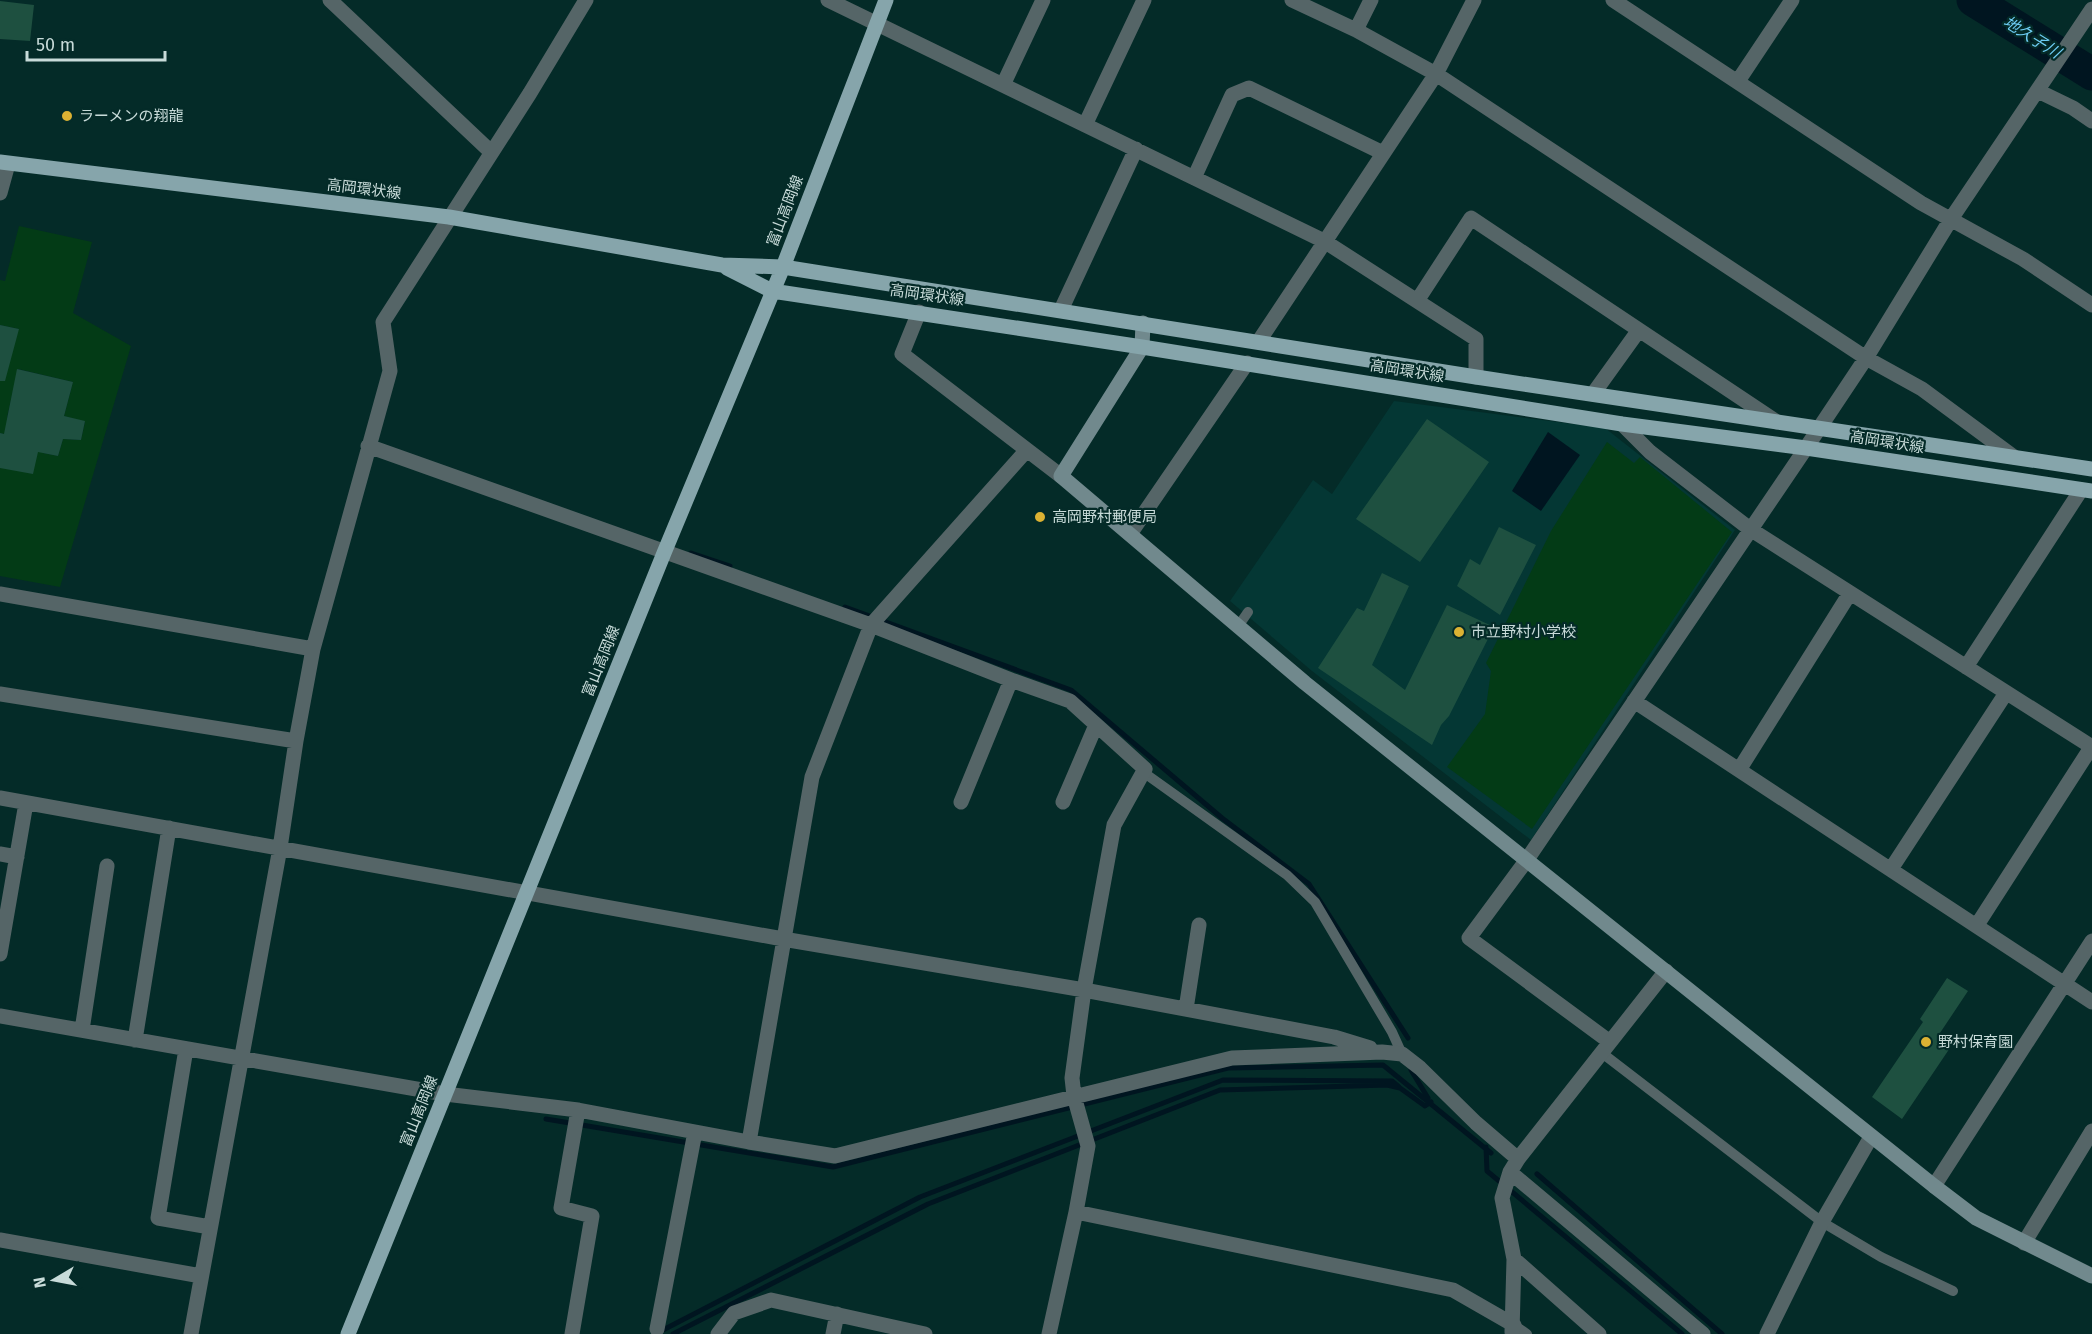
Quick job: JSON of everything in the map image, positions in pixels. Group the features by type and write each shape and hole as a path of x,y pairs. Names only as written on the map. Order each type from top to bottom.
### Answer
{"main road":[{"name":"富山高岡線","path":"348,1334 664,553 783,267 886,0"},
{"name":"高岡環状線","path":"4,163 449,217 722,265 783,267 1476,377 2092,469"},
{"name":"高岡環状線","path":"722,265 772,291 1142,346 1622,424 1806,448 2087,490"}],"street":[{"path":"330,0 491,152"},
{"path":"191,1334 280,848 296,741 313,650 390,371 382,322 586,0"},
{"path":"828,0 1324,241 1476,339 1476,377"},
{"path":"1003,85 1043,0"},
{"path":"1085,125 1144,0"},
{"path":"1292,0 1356,30 1436,74 1866,358 1922,389 2014,457"},
{"path":"1356,30 1371,0"},
{"path":"1259,341 1436,74 1474,0"},
{"path":"1613,0 1921,203 2023,259 2092,305"},
{"path":"1738,81 1792,0"},
{"path":"1606,1048 1468,938 1526,861 1806,448 1866,358 1951,219 2088,19"},
{"path":"2040,87 2092,120"},
{"path":"1194,178 1232,95 1249,88 1383,153"},
{"path":"1061,310 1136,149"},
{"path":"0,193 4,163"},
{"path":"1417,301 1471,218 1777,422"},
{"path":"919,312 902,354 1061,476 1305,683 1934,1186 1976,1218 2092,1276"},
{"path":"1061,476 1142,346 1143,323"},
{"path":"1593,394 1640,330"},
{"path":"1130,534 1247,363"},
{"path":"1622,424 1650,452 1750,529 2092,747 1977,925"},
{"path":"368,446 664,553 874,621 1011,680 1070,701 1145,769 1114,825 1084,990 1072,1078 1076,1103 1088,1146 1049,1334"},
{"path":"749,1142 812,777 874,621 1026,451"},
{"path":"1966,667 2087,490"},
{"path":"1739,770 1850,593"},
{"path":"0,594 313,650"},
{"path":"961,802 1011,680"},
{"path":"1891,869 2007,693"},
{"path":"0,694 296,741"},
{"path":"1634,701 2092,1002"},
{"path":"1063,802 1096,725"},
{"path":"0,798 783,939 1084,990 1334,1037 1382,1052"},
{"path":"0,954 26,803"},
{"path":"135,1040 169,828"},
{"path":"0,854 17,857"},
{"path":"82,1030 107,866"},
{"path":"1186,1009 1199,925"},
{"path":"1934,1186 2092,941"},
{"path":"1513,1330 1514,1259 1502,1198 1514,1165 1666,971"},
{"path":"0,1016 576,1118 695,1132 835,1156 1076,1103 1232,1058 1382,1052 1402,1054 1420,1068 1476,1123 1514,1165 1703,1334"},
{"path":"186,1048 158,1218 210,1227"},
{"path":"572,1334 592,1216 561,1208 576,1118"},
{"path":"2024,1243 2092,1131"},
{"path":"657,1329 695,1132"},
{"path":"1767,1334 1822,1222 1871,1137"},
{"path":"1076,1212 1452,1290 1513,1330"},
{"path":"0,1240 201,1276"},
{"path":"1514,1259 1599,1334"},
{"path":"718,1334 734,1314 771,1300 925,1334"},
{"path":"832,1334 837,1314"}],"lane":[{"path":"1239,625 1248,612"},
{"path":"1143,772 1287,874 1316,902 1392,1032 1402,1054"},
{"path":"1606,1048 1822,1222 1881,1257 1953,1291"},
{"path":"1513,1330 1527,1334"}],"shaded area":[{"path":"1394,401 1605,428 1735,530 1531,840 1312,671 1230,601 1313,480 1332,494"},
{"path":"1548,432 1580,455 1541,511 1512,491"}],"green space":[{"path":"19,226 92,242 73,313 131,346 60,587 0,576 0,468 39,447 43,453 58,456 63,439 81,440 85,422 64,416 73,382 18,369 7,417 13,436 0,433 0,356 19,329 0,325 0,280 5,281"},
{"path":"1607,442 1634,463 1640,457 1732,532 1532,829 1447,767 1485,714 1491,671 1486,663 1551,531"}],"building":[{"path":"0,1 34,5 30,41 0,39"},
{"path":"0,325 19,329 5,381 0,381"},
{"path":"17,369 73,382 64,416 85,421 81,440 63,439 58,456 38,452 33,474 0,468 0,433 4,434"},
{"path":"1427,419 1489,462 1420,562 1356,519"},
{"path":"1499,527 1536,545 1500,615 1457,586 1470,559 1480,565"},
{"path":"1382,573 1409,586 1372,665 1405,690 1447,605 1494,627 1432,745 1318,668 1357,608 1364,611"},
{"path":"1947,978 1968,991 1940,1033 1954,1042 1902,1119 1872,1097 1923,1022 1920,1019"}],"waterway":[{"name":"地久子川","path":"1973,0 2092,74"},
{"path":"691,553 730,566"},
{"path":"845,607 1071,690 1222,818 1309,884 1408,1038"},
{"path":"546,1119 833,1167 1228,1068 1383,1065 1491,1153"},
{"path":"1411,1070 1428,1098"},
{"path":"661,1331 920,1197 1223,1080 1392,1081 1399,1087"},
{"path":"673,1334 928,1204 1220,1090 1387,1085 1400,1088 1425,1106 1431,1102"},
{"path":"1486,1147 1487,1171 1682,1334"},
{"path":"1537,1174 1722,1334"}],"place":[{"name":"ラーメンの翔龍","path":"67,116"},
{"name":"高岡野村郵便局","path":"1040,517"},
{"name":"市立野村小学校","path":"1459,632"},
{"name":"野村保育園","path":"1926,1042"}]}
